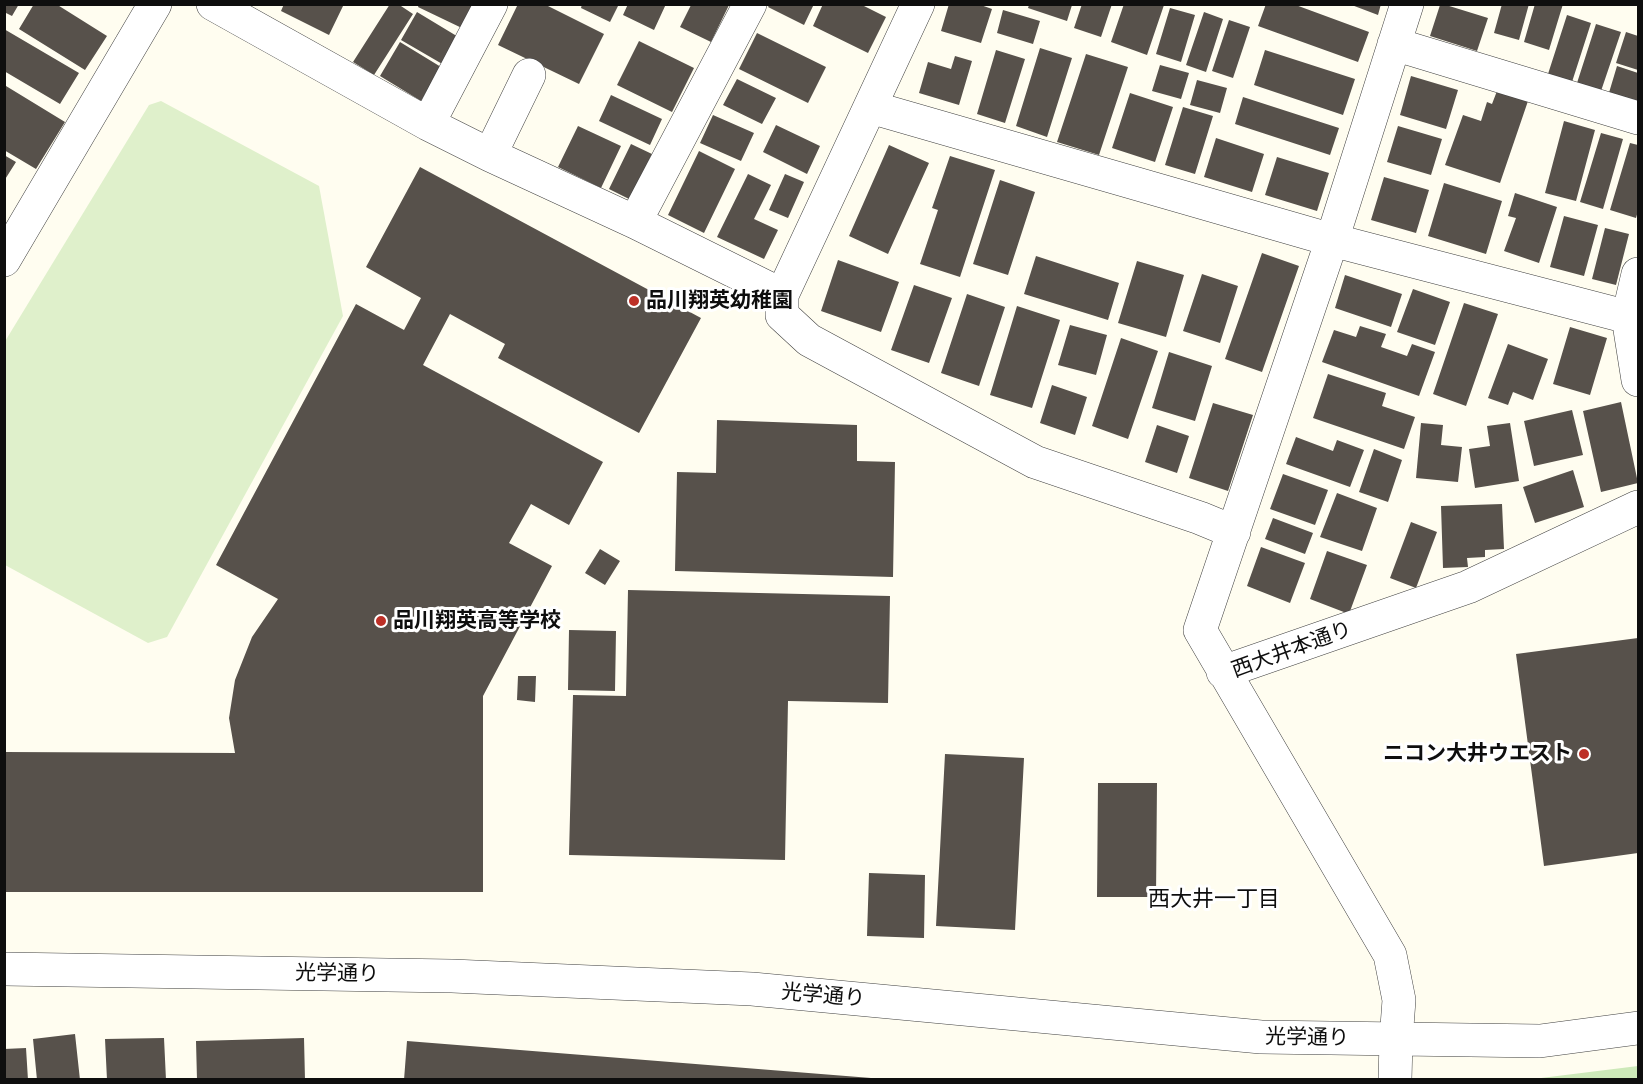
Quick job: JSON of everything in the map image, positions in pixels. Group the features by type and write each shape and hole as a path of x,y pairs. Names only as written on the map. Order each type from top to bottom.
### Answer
{"street":[{"path":"10,240 154,4"},
{"path":"213,4 428,124 782,295"},
{"path":"428,124 491,4"},
{"path":"635,222 750,4"},
{"path":"918,4 782,295 782,315 809,340 1035,462 1200,518 1234,532"},
{"path":"1223,672 1200,630 1332,240 1407,4"},
{"path":"1394,44 1638,118"},
{"path":"490,155 529,75"},
{"path":"870,107 1332,240 1628,317"},
{"path":"1638,274 1628,317 1638,380"},
{"name":"西大井本通り","path":"1395,1080 1399,1000 1390,955 1223,672 1468,587 1638,507"},
{"name":"光学通り","path":"4,969 452,976 752,989 1261,1037 1540,1041 1638,1028"}],"green space":[{"path":"161,101 319,186 343,316 167,637 148,643 5,565 4,343 149,105"},
{"path":"1638,1066 1638,1079 1533,1079"}],"building":[{"path":"4,4 19,4 12,16 4,12"},
{"path":"34,4 56,4 107,36 85,70 19,29"},
{"path":"284,4 344,4 329,35 281,11"},
{"path":"390,4 398,4 413,14 374,75 353,62"},
{"path":"419,4 473,4 466,30 418,7"},
{"path":"518,4 544,4 604,34 579,84 498,45"},
{"path":"582,4 619,4 610,22 581,8"},
{"path":"628,4 666,4 654,30 623,15"},
{"path":"770,4 814,4 804,25 768,7"},
{"path":"823,4 860,4 886,17 868,53 813,26"},
{"path":"949,4 978,4 992,9 981,43 941,31"},
{"path":"1082,4 1112,4 1101,37 1074,28"},
{"path":"1124,4 1164,5 1147,55 1111,42"},
{"path":"1266,4 1293,4 1369,32 1358,62 1258,26"},
{"path":"1349,4 1381,4 1378,15"},
{"path":"1502,4 1529,4 1519,40 1494,33"},
{"path":"1535,4 1563,4 1549,50 1524,42"},
{"path":"691,5 729,5 711,42 680,27"},
{"path":"1029,5 1072,5 1067,21 1028,8"},
{"path":"1440,5 1488,18 1477,51 1430,36"},
{"path":"1170,8 1195,15 1181,62 1156,54"},
{"path":"1003,10 1040,21 1033,44 997,33"},
{"path":"417,12 460,38 444,65 401,40"},
{"path":"1204,12 1223,19 1206,72 1186,65"},
{"path":"1567,15 1591,23 1572,82 1548,74"},
{"path":"1229,20 1250,27 1233,78 1212,71"},
{"path":"1596,24 1621,32 1601,91 1577,83"},
{"path":"4,29 79,73 60,104 4,71"},
{"path":"1626,32 1638,36 1638,70 1616,63"},
{"path":"757,33 826,67 808,103 739,69"},
{"path":"639,41 694,68 672,112 617,85"},
{"path":"400,42 441,67 421,101 380,76"},
{"path":"1040,48 1072,58 1047,137 1016,126"},
{"path":"996,50 1025,59 1005,123 977,114"},
{"path":"1265,50 1355,79 1343,115 1254,85"},
{"path":"1086,54 1128,67 1099,155 1057,142"},
{"path":"955,56 972,61 959,105 919,93 928,62 951,69"},
{"path":"1160,65 1189,73 1181,99 1152,91"},
{"path":"1617,66 1638,73 1638,105 1608,96"},
{"path":"1411,76 1458,90 1446,129 1400,115"},
{"path":"737,79 776,98 762,124 723,105"},
{"path":"1197,80 1227,88 1220,113 1190,105"},
{"path":"6,86 65,122 36,169 4,150 4,89"},
{"path":"1497,91 1528,101 1500,183 1445,165 1463,115 1481,121 1487,102 1492,104"},
{"path":"1130,93 1173,107 1155,162 1112,148"},
{"path":"611,95 662,119 650,145 599,121"},
{"path":"1243,97 1339,128 1330,155 1235,124"},
{"path":"1183,107 1213,116 1195,174 1165,165"},
{"path":"713,115 754,133 741,161 700,143"},
{"path":"1564,121 1595,130 1576,201 1545,193"},
{"path":"776,125 820,146 807,174 763,152"},
{"path":"578,126 621,146 601,188 558,167"},
{"path":"1398,126 1442,139 1431,175 1387,162"},
{"path":"1601,133 1623,139 1603,209 1580,202"},
{"path":"1216,138 1264,154 1252,192 1204,177"},
{"path":"1630,143 1638,145 1638,211 1636,218 1610,210"},
{"path":"631,144 652,154 629,199 609,189"},
{"path":"889,145 929,163 888,254 849,236"},
{"path":"699,151 735,169 704,233 668,215"},
{"path":"4,155 16,162 4,181"},
{"path":"950,156 995,170 960,277 920,264 938,210 932,208"},
{"path":"1277,157 1329,173 1317,211 1265,195"},
{"path":"420,167 701,318 639,433 498,358 505,344 450,314 423,365 603,462 569,525 531,504 509,543 552,566 483,696 483,892 4,892 4,752 235,753 229,718 235,680 252,637 278,599 216,565 356,304 404,330 421,298 366,267"},
{"path":"748,174 771,185 754,219 778,230 764,259 717,237"},
{"path":"785,174 804,182 788,218 769,210"},
{"path":"1384,177 1429,190 1416,233 1371,220"},
{"path":"1000,180 1035,192 1008,275 973,264"},
{"path":"1444,183 1502,201 1486,254 1428,236"},
{"path":"1515,193 1557,207 1539,263 1504,251 1516,218 1508,216"},
{"path":"1564,216 1598,225 1584,276 1550,267"},
{"path":"1605,228 1629,234 1616,285 1592,279"},
{"path":"1262,253 1299,266 1262,372 1225,359"},
{"path":"1036,256 1119,283 1108,320 1024,294"},
{"path":"838,260 899,282 881,332 821,311"},
{"path":"1137,261 1184,275 1166,337 1118,323"},
{"path":"1202,274 1238,286 1220,343 1183,331"},
{"path":"1345,275 1402,294 1391,327 1335,308"},
{"path":"914,285 952,298 929,363 891,350"},
{"path":"1413,289 1450,302 1435,345 1397,332"},
{"path":"967,294 1005,307 979,386 941,373"},
{"path":"1464,303 1498,314 1466,406 1433,394"},
{"path":"1017,306 1060,320 1032,408 990,395"},
{"path":"1070,325 1107,335 1096,375 1058,365"},
{"path":"1360,326 1386,334 1381,347 1407,356 1412,344 1435,352 1419,396 1322,362 1334,330 1356,337"},
{"path":"1570,327 1607,338 1590,395 1553,384"},
{"path":"1121,338 1158,351 1128,439 1092,426"},
{"path":"1508,344 1548,359 1533,400 1513,392 1508,405 1488,398"},
{"path":"1169,352 1212,366 1195,421 1152,408"},
{"path":"1328,374 1386,393 1382,406 1415,417 1404,449 1313,418"},
{"path":"1052,385 1087,397 1075,435 1040,423"},
{"path":"1621,402 1638,483 1601,492 1583,411"},
{"path":"1213,403 1253,415 1228,491 1189,478"},
{"path":"1572,410 1583,455 1534,466 1524,421"},
{"path":"717,420 857,425 857,461 895,462 893,577 675,571 677,472 716,473"},
{"path":"1421,423 1443,425 1441,445 1462,447 1458,482 1416,478"},
{"path":"1510,423 1519,481 1475,488 1469,449 1490,446 1487,426"},
{"path":"1157,425 1189,436 1177,473 1145,462"},
{"path":"1296,437 1333,451 1337,440 1364,450 1350,487 1286,464"},
{"path":"1374,449 1402,460 1388,502 1359,492"},
{"path":"1573,470 1584,507 1535,523 1523,487"},
{"path":"1283,474 1328,490 1315,525 1270,509"},
{"path":"1337,493 1377,508 1362,551 1320,537"},
{"path":"1502,504 1504,549 1485,550 1485,557 1467,558 1468,567 1443,568 1441,506"},
{"path":"1273,518 1313,533 1305,554 1265,539"},
{"path":"1411,522 1437,532 1416,588 1390,578"},
{"path":"1261,547 1305,563 1290,603 1247,586"},
{"path":"600,549 620,561 605,585 585,573"},
{"path":"1327,551 1367,565 1349,614 1310,599"},
{"path":"628,590 890,596 888,703 788,701 785,860 569,855 573,695 626,696"},
{"path":"569,630 616,631 615,691 568,690"},
{"name":"ニコン大井ウエスト","path":"1638,638 1638,853 1544,866 1516,654"},
{"path":"518,676 536,676 535,702 517,700"},
{"path":"945,754 1024,758 1015,930 936,926"},
{"path":"1098,783 1157,783 1156,897 1097,897"},
{"path":"869,873 925,875 924,938 867,936"},
{"path":"75,1034 80,1080 37,1080 33,1039"},
{"path":"164,1038 166,1080 107,1080 105,1039"},
{"path":"304,1038 305,1080 197,1080 196,1041"},
{"path":"407,1041 871,1078 871,1080 404,1080"},
{"path":"26,1048 28,1080 4,1080 4,1049"}],"place":[{"name":"品川翔英幼稚園","path":"634,301"},
{"name":"品川翔英高等学校","path":"381,621"},
{"name":"ニコン大井ウエスト","path":"1584,754"}],"district":[{"name":"西大井一丁目","path":"1214,900"}]}
